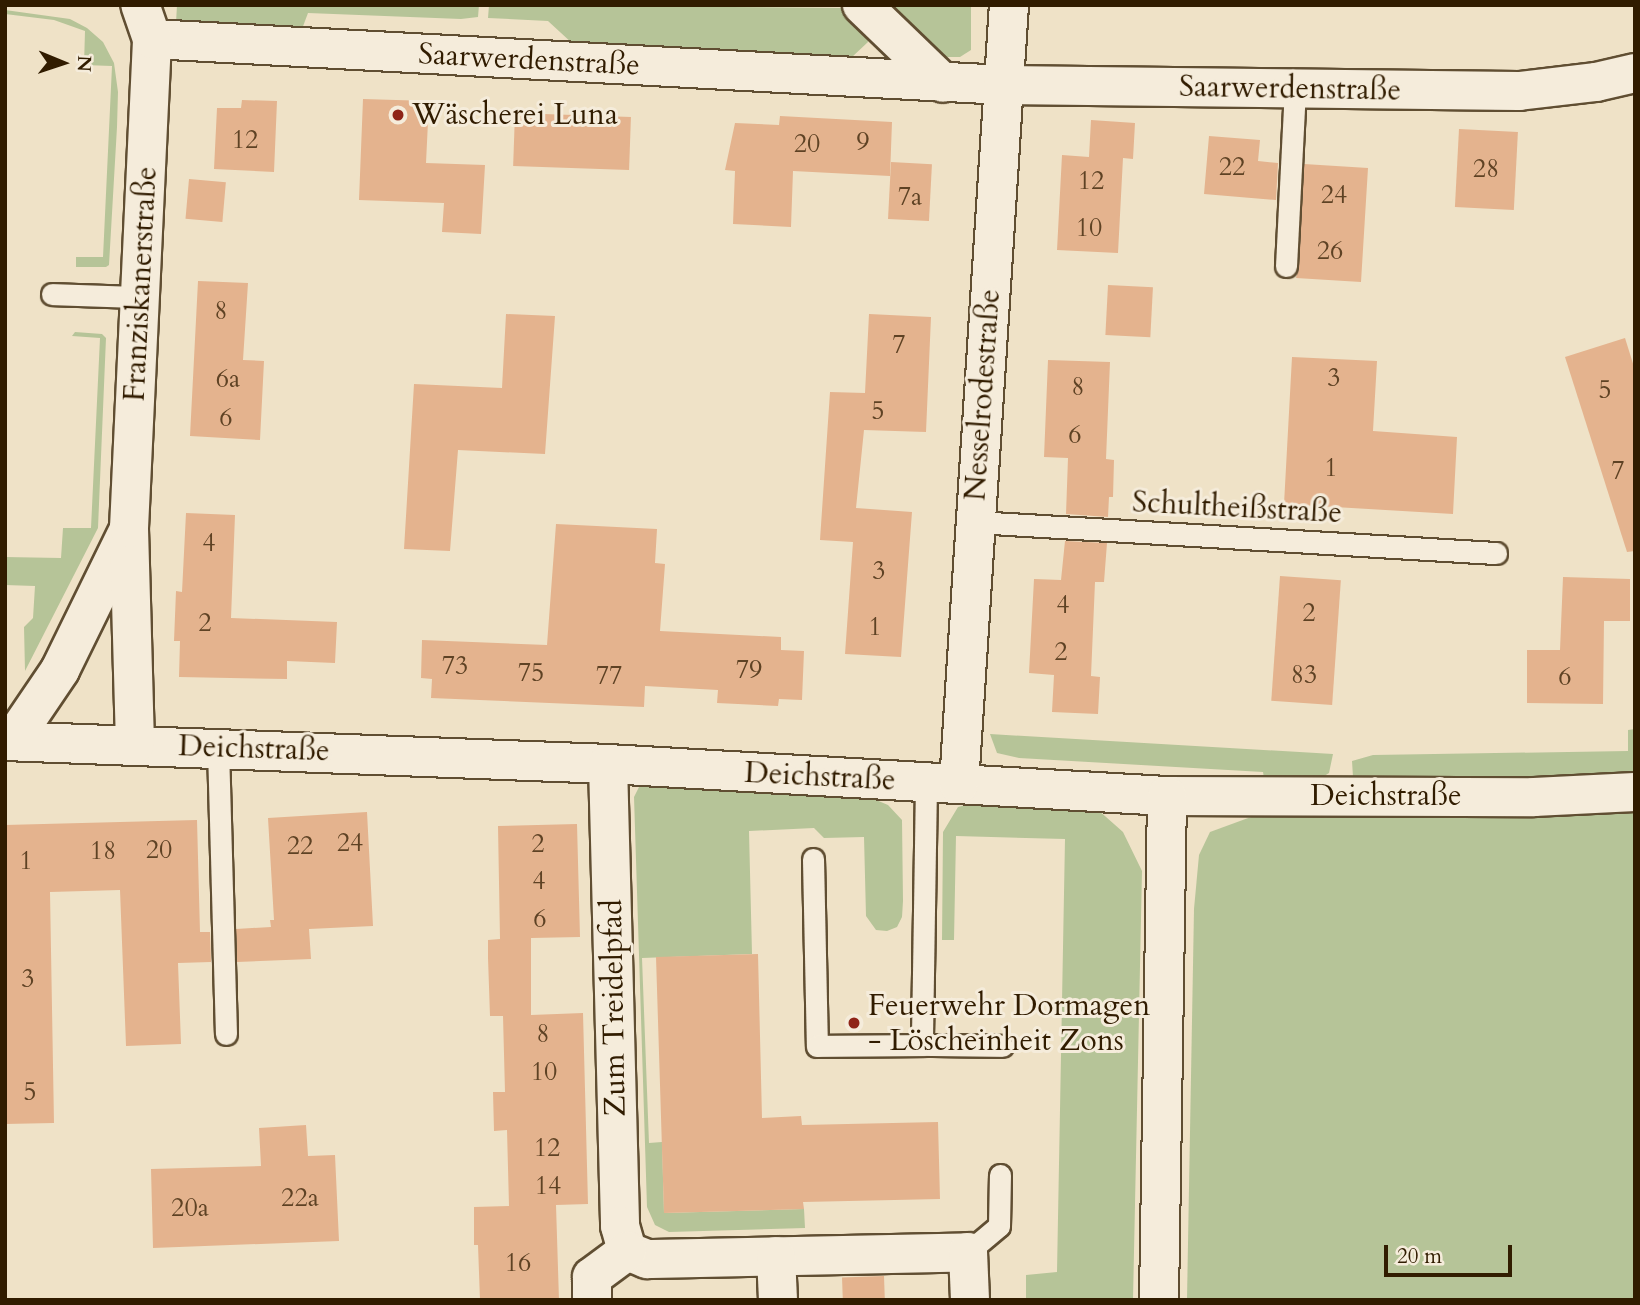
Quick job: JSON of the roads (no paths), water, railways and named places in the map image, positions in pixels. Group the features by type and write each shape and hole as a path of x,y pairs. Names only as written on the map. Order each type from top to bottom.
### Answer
{"street":[{"path":"862,5 943,83"},
{"name":"Nesselrodestraße","path":"942,784 975,522 1009,5"},
{"name":"Saarwerdenstraße","path":"146,22 943,83 1518,90 1596,82 1635,74"},
{"name":"Franziskanerstraße","path":"135,744 130,528 140,297 146,22"},
{"name":"Franziskanerstraße","path":"9,741 60,670 130,528"},
{"name":"Deichstraße","path":"9,741 608,764 1167,796 1534,797 1635,792"},
{"name":"Zum Treidelpfad","path":"608,764 620,1227 627,1251"},
{"path":"1159,1300 1167,796"},
{"path":"592,1300 592,1277 627,1251 647,1259 968,1252 970,1300"},
{"path":"776,1256 778,1300"}],"lane":[{"path":"1286,266 1295,89"},
{"path":"52,293 140,297"},
{"name":"Schultheißstraße","path":"975,522 1496,553"},
{"path":"218,748 226,1034"},
{"path":"922,1045 942,784"},
{"path":"813,859 817,1046 1002,1046"},
{"path":"968,1252 999,1226 1000,1175"}],"place":[{"name":"Wäscherei Luna","path":"398,115"},
{"name":"Feuerwehr Dormagen - Löscheinheit Zons","path":"854,1023"}]}
